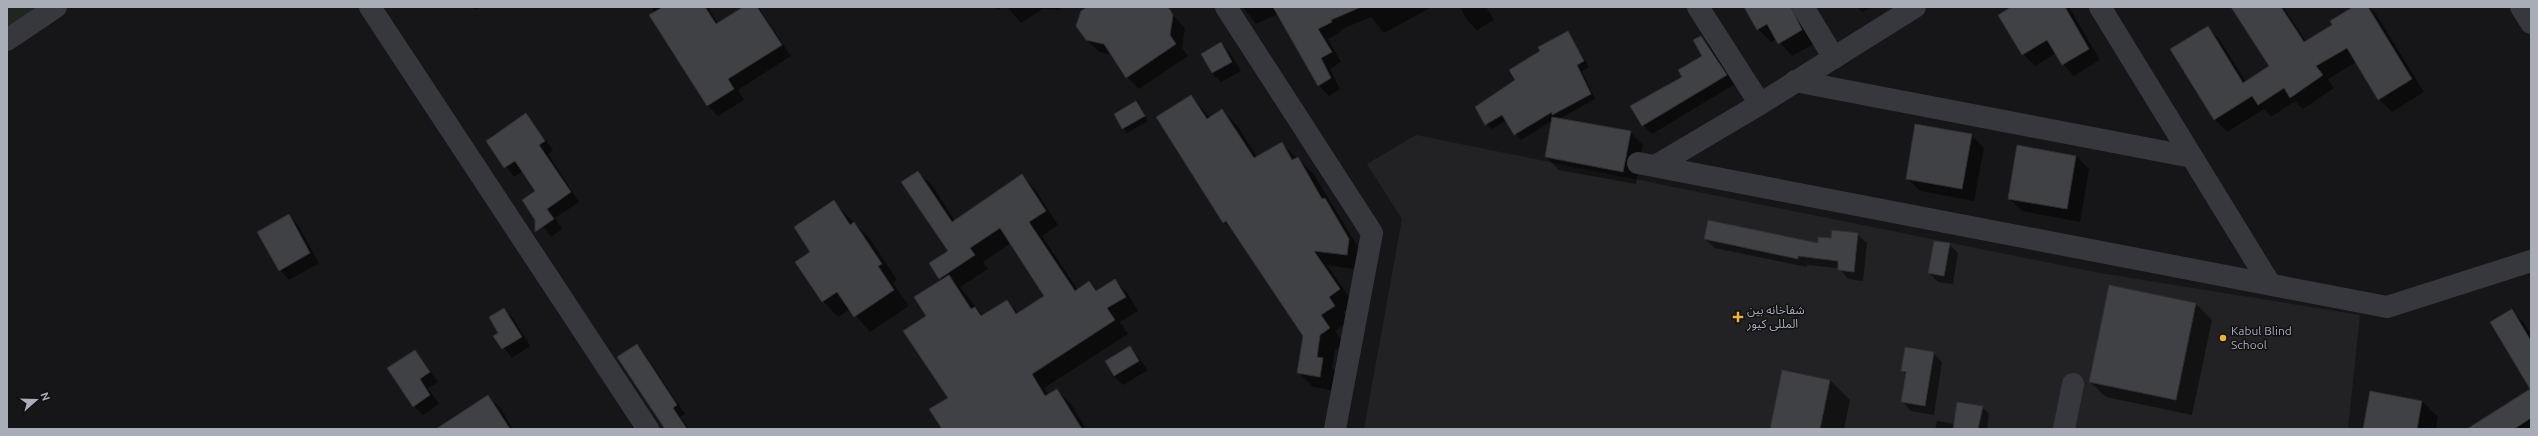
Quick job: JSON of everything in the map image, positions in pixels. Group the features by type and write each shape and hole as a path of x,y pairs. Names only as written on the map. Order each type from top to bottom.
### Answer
{"street":[{"path":"7,40 56,7"},
{"path":"370,7 648,429"},
{"path":"1226,7 1372,233 1335,429"},
{"path":"1698,7 1760,104"},
{"path":"1803,7 1834,58"},
{"path":"2100,7 2270,284"},
{"path":"1907,9 1834,58 1760,104 1648,164 2387,307 2531,261"},
{"path":"1795,82 2192,157"},
{"path":"2064,429 2073,384"}],"shaded area":[{"path":"7,7 40,7 7,29"},
{"name":"شفاخانه بین المللی کیور","path":"1416,135 2100,273 2360,315 2348,429 1364,429 1402,219 1367,164"}],"building":[{"path":"663,7 705,7 716,24 743,7 757,7 782,45 728,79 734,89 707,106 649,15"},
{"path":"1087,7 1168,7 1173,15 1170,35 1176,44 1126,78 1104,44 1086,40 1076,26 1081,11"},
{"path":"1273,7 1361,7 1331,20 1332,22 1318,29 1332,52 1321,58 1331,78 1318,86"},
{"path":"1744,7 1791,7 1802,30 1778,44 1767,24 1757,30"},
{"path":"2011,7 2065,7 2089,49 2062,65 2047,40 2022,55 1998,15"},
{"path":"2231,7 2281,7 2304,42 2332,25 2330,21 2353,7 2368,7 2412,79 2378,100 2347,48 2316,66 2323,75 2290,98 2284,88 2258,105 2252,96 2214,120 2170,49 2208,26 2243,83 2269,66"},
{"path":"1568,31 1584,61 1577,65 1591,94 1552,115 1552,112 1514,135 1502,115 1485,125 1475,107 1515,80 1509,70 1540,51 1538,47"},
{"path":"1701,36 1727,75 1642,126 1630,106 1682,77 1678,70 1702,56 1693,40"},
{"path":"1221,42 1232,62 1212,73 1201,54"},
{"path":"1191,95 1207,119 1222,109 1254,158 1282,142 1292,160 1298,157 1322,199 1325,198 1349,239 1347,255 1314,251 1340,289 1329,297 1335,306 1321,315 1330,328 1320,335 1317,357 1323,358 1320,377 1297,373 1303,336 1226,221 1223,223 1156,117"},
{"path":"1136,101 1145,116 1122,129 1114,114"},
{"path":"526,113 545,141 539,145 571,192 547,209 554,219 535,232 535,220 522,200 535,191 515,161 504,168 486,141"},
{"path":"1552,117 1631,131 1623,172 1545,157"},
{"path":"1915,124 1972,134 1962,189 1906,179"},
{"path":"2017,145 2076,156 2067,209 2008,199"},
{"path":"918,171 952,222 1022,174 1046,211 1029,222 1075,291 1089,281 1096,291 1115,279 1126,297 1107,308 1115,320 1032,374 1045,396 1057,389 1082,429 942,429 929,409 948,398 903,331 926,316 914,297 949,275 971,309 975,307 981,316 1007,300 1016,314 1044,296 1000,228 970,248 975,255 939,279 929,263 948,251 901,182"},
{"path":"834,200 850,225 854,222 882,264 878,266 894,290 854,317 837,292 822,302 795,262 810,252 794,227"},
{"path":"289,214 310,253 279,271 257,232"},
{"path":"1708,220 1818,243 1818,237 1831,238 1832,230 1858,233 1854,272 1838,270 1838,261 1798,256 1798,259 1704,239"},
{"path":"1934,241 1950,243 1944,276 1928,273"},
{"path":"2109,285 2196,303 2176,400 2089,382"},
{"path":"504,308 522,337 502,349 493,336 498,333 489,317"},
{"path":"2512,309 2531,341 2531,418 2514,429 2467,429 2530,389 2490,322"},
{"path":"637,344 677,405 673,408 687,429 665,429 617,357"},
{"path":"1130,346 1139,361 1114,376 1105,361"},
{"path":"1905,347 1934,352 1925,406 1901,402 1906,372 1901,371"},
{"path":"415,350 430,372 420,379 430,395 413,407 387,368"},
{"path":"1782,370 1830,380 1820,429 1770,429"},
{"path":"2370,391 2422,401 2417,429 2363,429"},
{"path":"488,395 510,429 436,429"},
{"path":"1957,402 1983,406 1978,429 1953,429"}],"place":[{"name":"شفاخانه بین المللی کیور","path":"1738,317"},
{"name":"Kabul Blind School","path":"2223,338"}]}
